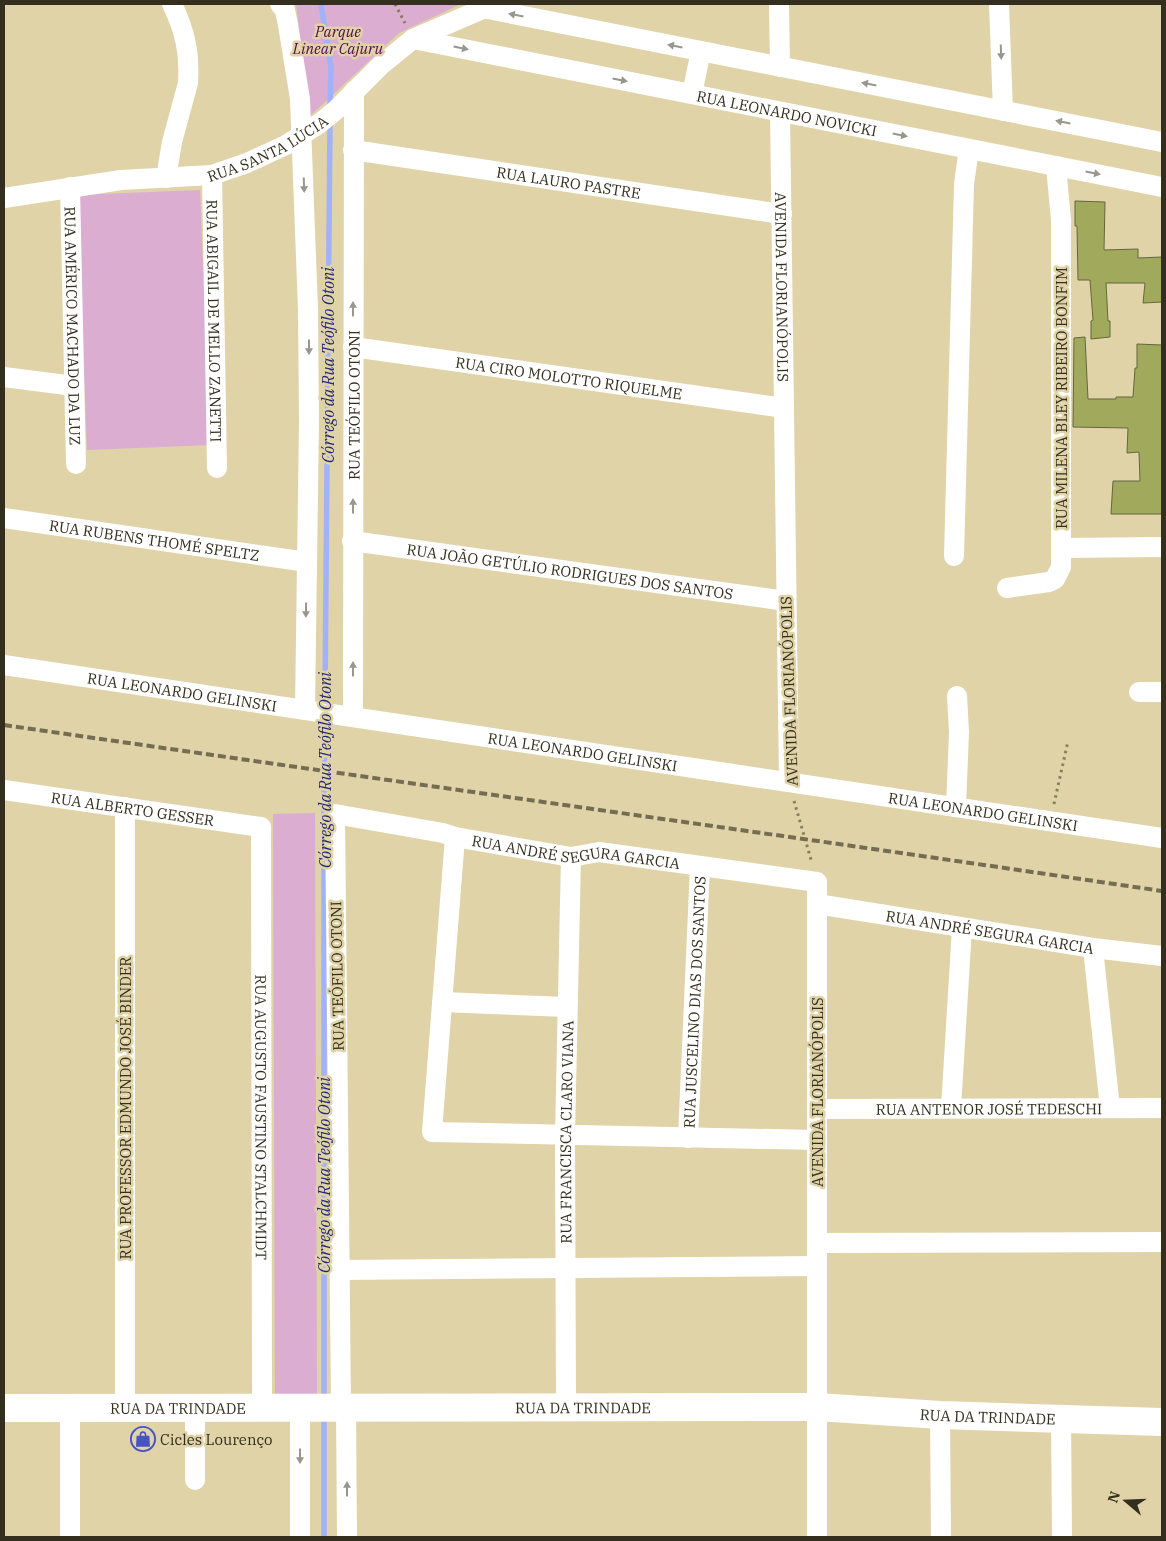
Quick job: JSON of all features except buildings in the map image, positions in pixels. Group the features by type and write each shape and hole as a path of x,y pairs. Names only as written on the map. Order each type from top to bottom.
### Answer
{"main road":[{"name":"RUA DA TRINDADE","path":"4,1408 817,1408 940,1415 1162,1422"}],"street":[{"path":"166,178 172,142 189,74 186,38 172,4"},
{"path":"280,4 285,10 298,83 302,136 308,310 307,562 310,711"},
{"path":"779,4 780,67"},
{"path":"999,4 1003,111"},
{"path":"488,6 780,67 1162,142"},
{"name":"RUA SANTA LÚCIA","path":"4,198 139,178 212,175 231,169 302,136 331,114 386,60 413,39 488,6"},
{"name":"RUA LEONARDO NOVICKI","path":"413,39 1162,187"},
{"path":"692,94 701,51"},
{"name":"RUA TEÓFILO OTONI","path":"348,717 352,541 354,91"},
{"name":"AVENIDA FLORIANÓPOLIS","path":"780,112 789,782"},
{"path":"954,556 964,194 969,149"},
{"name":"RUA LAURO PASTRE","path":"354,150 782,214"},
{"name":"RUA MILENA BLEY RIBEIRO BONFIM","path":"1007,588 1049,582 1055,579 1061,567 1062,220 1056,166"},
{"name":"RUA ABIGAIL DE MELLO ZANETTI","path":"212,175 217,468"},
{"name":"RUA AMÉRICO MACHADO DA LUZ","path":"70,187 76,464"},
{"name":"RUA CIRO MOLOTTO RIQUELME","path":"353,347 784,408"},
{"path":"4,376 74,386"},
{"name":"RUA RUBENS THOMÉ SPELTZ","path":"4,518 307,562"},
{"name":"RUA JOÃO GETÚLIO RODRIGUES DOS SANTOS","path":"352,541 786,601"},
{"path":"1061,548 1162,547"},
{"name":"RUA LEONARDO GELINSKI","path":"4,665 1162,838"},
{"path":"1139,692 1162,692"},
{"path":"956,807 959,732 957,696"},
{"name":"RUA ALBERTO GESSER","path":"4,790 261,827"},
{"name":"RUA PROFESSOR EDMUNDO JOSÉ BINDER","path":"125,807 125,1408"},
{"name":"RUA TEÓFILO OTONI","path":"335,814 340,1270 347,1537"},
{"name":"RUA ANDRÉ SEGURA GARCIA","path":"335,814 571,857 599,852 818,882"},
{"name":"RUA AUGUSTO FAUSTINO STALCHMIDT","path":"261,827 262,1408"},
{"path":"455,837 432,1132 817,1140"},
{"name":"RUA FRANCISCA CLARO VIANA","path":"566,1408 565,1135 571,857"},
{"name":"RUA JUSCELINO DIAS DOS SANTOS","path":"688,1138 700,866"},
{"name":"AVENIDA FLORIANÓPOLIS","path":"817,1537 818,882"},
{"name":"RUA ANDRÉ SEGURA GARCIA","path":"817,904 1093,948 1162,956"},
{"path":"951,1108 962,928"},
{"path":"1093,948 1110,1108"},
{"path":"442,1002 567,1007"},
{"name":"RUA ANTENOR JOSÉ TEDESCHI","path":"817,1109 1162,1108"},
{"path":"817,1243 1162,1242"},
{"path":"340,1270 817,1266"},
{"path":"70,1408 70,1537"},
{"path":"195,1480 196,1408"},
{"path":"300,1408 300,1537"},
{"path":"940,1415 941,1537"},
{"path":"1061,1419 1062,1537"}],"path":[{"path":"1050,821 1068,741"},
{"name":"AVENIDA FLORIANÓPOLIS","path":"789,782 818,882"}],"green space":[{"name":"Parque Linear Cajuru","path":"296,4 461,4 399,33 310,116"},
{"path":"200,190 210,445 87,450 77,195"},
{"path":"315,813 317,1394 275,1395 273,814"}],"waterway":[{"name":"Córrego da Rua Teófilo Otoni","path":"321,4 331,67 330,108"},
{"name":"Córrego da Rua Teófilo Otoni","path":"324,1400 324,813 330,122"},
{"name":"Córrego da Rua Teófilo Otoni","path":"324,1414 324,1537"}],"railway":[{"path":"4,725 1162,891"}],"place":[{"name":"Cicles Lourenço","path":"143,1439"}]}
